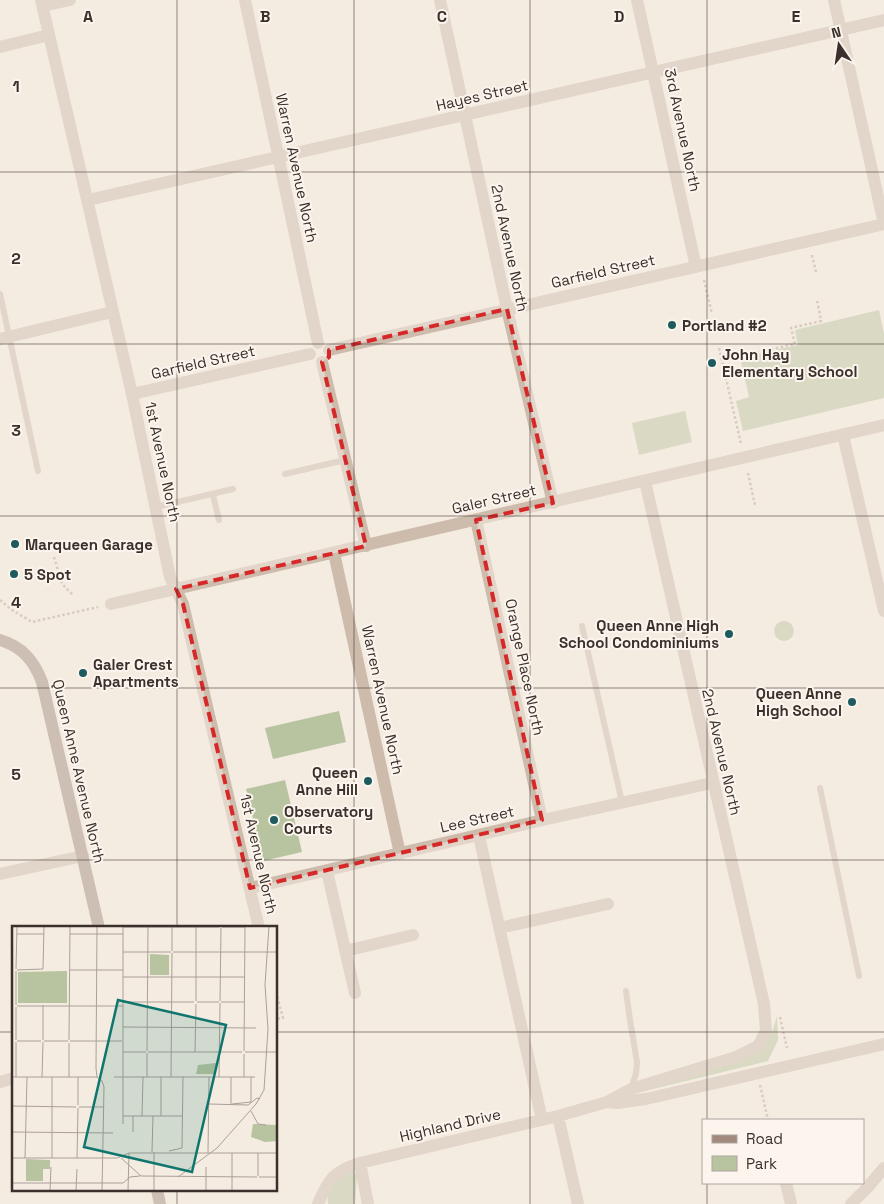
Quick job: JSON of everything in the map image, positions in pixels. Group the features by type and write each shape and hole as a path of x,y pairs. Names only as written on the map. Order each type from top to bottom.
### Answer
{"main road":[{"name":"Queen Anne Avenue North","path":"0,640 16,646 28,655 37,668 42,682 99,926"}],"street":[{"path":"42,3 70,0"},
{"name":"Warren Avenue North","path":"244,0 318,343"},
{"name":"2nd Avenue North","path":"440,0 507,309 553,502"},
{"name":"3rd Avenue North","path":"637,0 696,267"},
{"path":"834,0 884,224"},
{"name":"1st Avenue North","path":"42,3 132,394 170,577 183,604 259,926"},
{"name":"Hayes Street","path":"88,200 884,20"},
{"path":"0,47 49,35"},
{"name":"Garfield Street","path":"329,350 884,224"},
{"path":"5,338 112,312"},
{"path":"318,343 324,344 329,350 328,358 322,362 314,360 310,354 312,346 318,343"},
{"name":"Garfield Street","path":"132,394 310,354"},
{"path":"322,362 366,546"},
{"name":"Galer Street","path":"107,605 884,425"},
{"path":"843,435 884,611"},
{"name":"2nd Avenue North","path":"645,481 764,1004 766,1031"},
{"name":"Orange Place North","path":"476,520 542,820"},
{"name":"Warren Avenue North","path":"334,553 400,854"},
{"name":"Lee Street","path":"250,888 712,782"},
{"path":"480,836 542,1120"},
{"path":"0,874 83,856"},
{"path":"327,871 355,993"},
{"path":"500,928 608,904"},
{"path":"346,951 413,935"},
{"name":"Highland Drive","path":"318,1204 328,1182 347,1167 558,1116 607,1102 631,1089 736,1057 758,1046 766,1031"},
{"name":"Highland Drive","path":"607,1102 617,1104 646,1099 884,1044"},
{"path":"558,1116 578,1204"},
{"path":"360,1163 368,1204"},
{"path":"850,1204 884,1168"},
{"path":"786,1184 792,1204"}],"lane":[{"path":"0,294 5,338 38,471"},
{"path":"284,474 345,460"},
{"path":"156,507 234,489"},
{"path":"213,494 219,520"},
{"path":"582,626 622,802"},
{"path":"820,788 859,976"},
{"path":"626,991 637,1062 636,1074 631,1089"}],"path":[{"path":"812,255 816,272"},
{"path":"704,280 712,314"},
{"path":"722,360 795,344 791,328 822,321 817,300"},
{"path":"719,348 741,444"},
{"path":"748,474 755,505"},
{"path":"54,557 62,584 73,595"},
{"path":"0,600 32,622 107,605"},
{"path":"278,999 283,1018 278,1019"},
{"path":"780,1017 787,1048"},
{"path":"760,1082 768,1119"}],"highlighted area":[{"path":"507,309 553,503 476,520 542,820 250,888 183,604 176,589 366,546 322,362 329,357 329,350"}],"green space":[{"path":"879,310 884,334 884,398 743,431 736,401 749,397 740,358 798,345 795,330"},
{"path":"685,411 692,442 639,455 632,423"},
{"path":"780,621 788,621 794,627 794,635 788,641 780,641 774,635 774,627"},
{"name":"Observatory Courts","path":"339,711 346,742 273,759 265,728"},
{"name":"Observatory Courts","path":"285,780 302,852 263,861 246,789"},
{"path":"777,1016 778,1040 768,1061 641,1092 678,1079 772,1033"},
{"path":"354,1171 357,1176 355,1204 328,1204 329,1194 336,1180"}],"place":[{"name":"Portland #2","path":"672,325"},
{"name":"John Hay Elementary School","path":"712,363"},
{"name":"Marqueen Garage","path":"15,544"},
{"name":"5 Spot","path":"14,574"},
{"name":"Queen Anne High School Condominiums","path":"729,634"},
{"name":"Galer Crest Apartments","path":"83,673"},
{"name":"Queen Anne High School","path":"852,702"},
{"name":"Queen Anne Hill","path":"368,781"},
{"name":"Observatory Courts","path":"274,820"}]}
